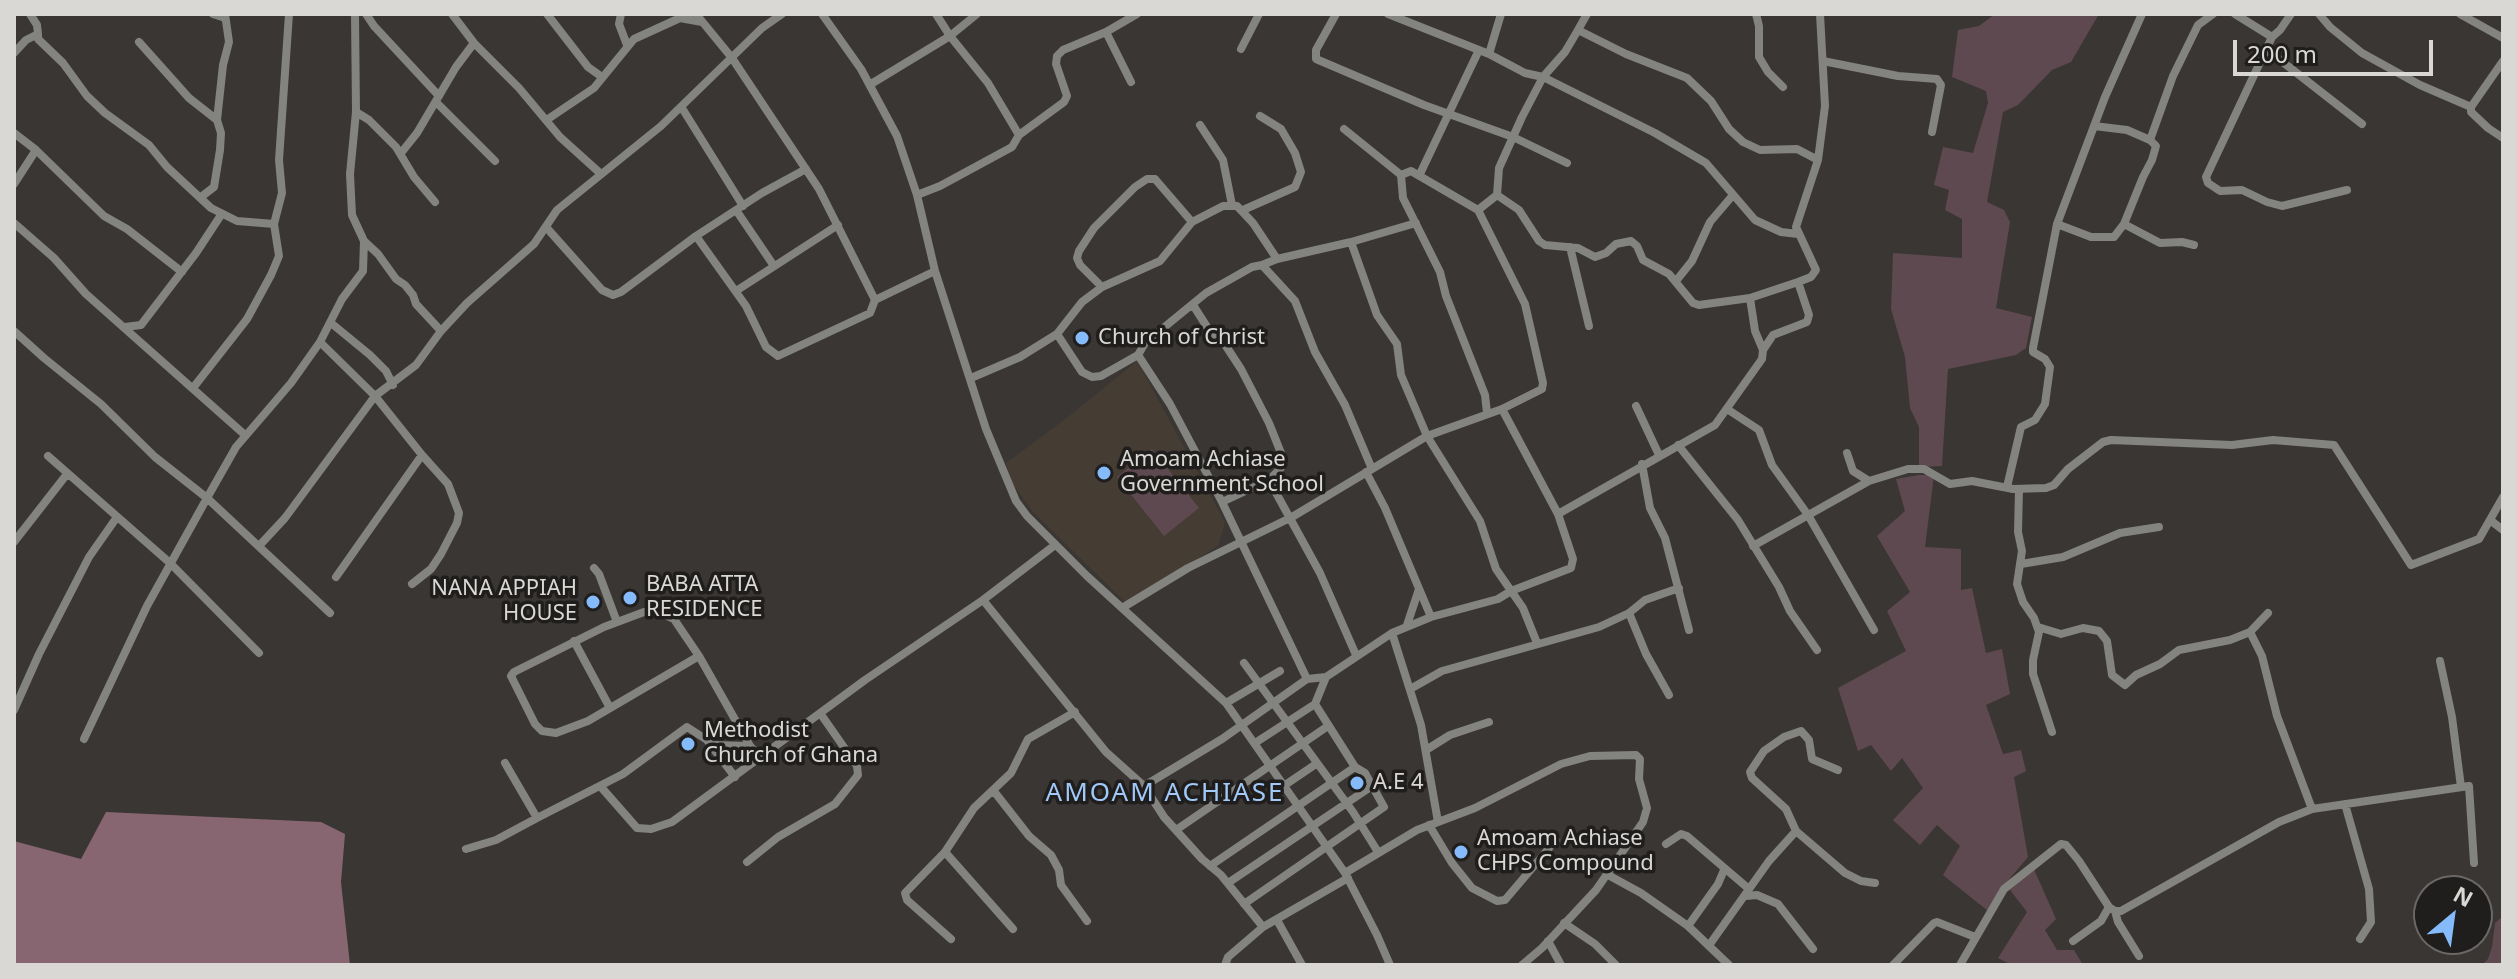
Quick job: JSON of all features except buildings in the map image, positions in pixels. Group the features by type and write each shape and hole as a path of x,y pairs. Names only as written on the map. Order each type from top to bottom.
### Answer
{"street":[{"path":"30,14 37,25 38,39 63,63 87,96 149,145 167,167 221,215 237,221 274,224"},
{"path":"201,197 215,184 221,133 217,120 223,65 229,42 225,16 213,14"},
{"path":"193,388 247,319 271,275 279,251 274,224 282,193 279,160 289,14"},
{"path":"355,14 356,112 351,141 351,211 364,241 396,279 405,285 416,304 441,331"},
{"path":"366,14 495,161"},
{"path":"452,14 474,43 548,119 560,137 601,174"},
{"path":"547,14 588,67 602,77"},
{"path":"621,14 619,24 627,45"},
{"path":"259,546 285,518 375,396 408,374 467,303 534,244 557,210 682,108 762,28 782,14"},
{"path":"822,14 871,84 897,136 917,195 935,271 986,429 1011,491 1027,516 1055,545 1226,703 1300,805 1346,876 1390,965"},
{"path":"936,14 988,83 1019,135"},
{"path":"871,84 950,36 977,14"},
{"path":"917,195 1012,147 1019,135 1064,102 1067,96 1056,64 1057,56 1063,50 1106,32 1137,14"},
{"path":"1241,49 1259,14"},
{"path":"1336,14 1316,50 1316,59 1424,105 1513,137 1567,163"},
{"path":"1388,14 1489,54 1525,73 1543,77 1596,102 1706,163 1755,220 1781,232 1798,234"},
{"path":"1489,54 1501,14"},
{"path":"1478,210 1497,195 1499,168 1513,137 1543,77 1565,52 1587,14"},
{"path":"1756,14 1761,63 1783,87"},
{"path":"1497,195 1519,210 1539,241 1552,246 1570,247 1600,256 1616,244 1631,241 1637,246 1643,260 1676,281 1688,299 1699,305 1750,298 1811,277 1816,270 1796,227 1818,160 1825,106 1820,14"},
{"path":"2007,487 2021,427 2035,420 2045,404 2050,367 2045,359 2033,352 2033,348 2057,224 2094,126 2142,14"},
{"path":"2150,140 2173,76 2198,25 2213,14"},
{"path":"2235,14 2272,37"},
{"path":"2291,14 2272,37 2206,177 2208,183 2220,191 2242,190 2282,206 2347,190"},
{"path":"2319,14 2362,53 2420,85 2471,107"},
{"path":"2460,14 2503,38"},
{"path":"548,119 583,97 627,45 681,16 699,18 732,58 806,169 875,300"},
{"path":"1578,30 1626,54 1687,78 1711,101 1729,129 1752,147 1760,150 1797,149 1818,160"},
{"path":"1106,32 1131,82"},
{"path":"14,53 26,40 38,34"},
{"path":"139,42 189,98 217,120"},
{"path":"401,153 474,43"},
{"path":"2266,49 2362,124"},
{"path":"1419,176 1479,50"},
{"path":"1823,61 1898,76 1937,79 1941,85 1932,132"},
{"path":"2503,61 2471,107 2471,112 2503,138"},
{"path":"682,108 774,266"},
{"path":"356,112 369,120 401,153 414,177 435,202"},
{"path":"1243,210 1295,187 1301,172 1295,153 1281,129 1260,116"},
{"path":"1200,125 1223,160 1232,205"},
{"path":"2057,224 2091,237 2114,237 2124,224 2155,154 2156,146 2150,140 2127,130 2094,126"},
{"path":"1344,129 1401,175 1403,198 1440,272 1446,296 1485,395 1487,413"},
{"path":"14,133 36,150 104,216 127,229 182,272"},
{"path":"14,184 36,150"},
{"path":"546,227 602,290 613,295 696,236 806,169"},
{"path":"1122,608 1188,568 1292,517 1427,436 1502,409 1544,387 1525,304 1478,210 1411,171 1401,175"},
{"path":"1102,287 1080,265 1077,258 1079,251 1094,228 1135,187 1147,179 1155,179 1192,222"},
{"path":"1676,281 1692,261 1710,222 1733,195"},
{"path":"971,378 1020,357 1057,334 1082,302 1102,287 1160,261 1192,222 1223,206 1232,205 1243,210 1277,259"},
{"path":"139,342 141,325 221,215"},
{"path":"14,223 54,258 86,294 245,435"},
{"path":"1057,334 1082,372 1092,377 1101,376 1138,355 1145,343 1206,293 1252,267 1416,223"},
{"path":"2124,224 2160,243 2194,245"},
{"path":"736,291 838,225"},
{"path":"696,236 736,291 766,347 778,356 870,313 875,300 935,271"},
{"path":"84,739 170,563 207,498 245,435 291,383 320,342 342,299 363,271 364,241"},
{"path":"1351,242 1377,315 1397,344 1401,375 1427,436 1480,521 1496,569 1523,608 1537,643"},
{"path":"1570,247 1589,326"},
{"path":"1262,265 1295,301 1315,352 1345,405 1369,471 1431,617"},
{"path":"1763,350 1776,332 1803,324 1809,318 1798,282"},
{"path":"1558,514 1715,425 1762,359 1763,350 1755,331 1750,298"},
{"path":"1193,305 1241,369 1269,423 1283,463 1269,480 1222,502"},
{"path":"331,323 386,371 393,385"},
{"path":"125,327 141,325"},
{"path":"14,331 101,404 155,457 207,498 330,613"},
{"path":"320,342 375,396 448,484 459,513 457,523 431,569 412,584"},
{"path":"1138,355 1170,404 1222,502 1307,679"},
{"path":"386,371 408,374"},
{"path":"1636,406 1659,455"},
{"path":"1144,786 1273,705 1307,679 1326,677 1392,633 1431,617 1498,599 1511,591 1568,571 1573,566 1558,514 1502,409"},
{"path":"1727,409 1759,430 1772,465 1808,515 1874,630"},
{"path":"1753,546 1869,481 1916,468 1950,484 1972,481 2019,489 2054,485 2068,469 2103,442 2111,440 2232,445 2273,440 2334,445 2411,565 2479,539 2503,497"},
{"path":"1678,445 1738,520 1790,611 1817,650"},
{"path":"1847,453 1853,471 1869,481"},
{"path":"336,577 422,455"},
{"path":"48,456 170,563 259,653"},
{"path":"1642,464 1652,517 1665,538 1689,630"},
{"path":"14,542 67,474"},
{"path":"1269,480 1292,517 1339,612 1356,655"},
{"path":"2019,489 2017,520 2021,564 2017,584 2038,627 2033,674 2052,732"},
{"path":"14,710 89,557 117,517"},
{"path":"2490,520 2503,530"},
{"path":"2021,564 2063,557 2120,533 2159,527"},
{"path":"601,787 633,825 643,829 672,822 1055,545"},
{"path":"594,568 617,622"},
{"path":"1407,626 1416,605 1419,587"},
{"path":"1412,688 1442,671 1599,627 1629,613 1645,600 1679,588"},
{"path":"983,600 1106,752 1144,786 1176,830 1228,883 1263,927"},
{"path":"699,656 588,721 556,733 542,731 535,724 511,676 574,641 617,622 644,612 663,614 674,619 699,656 750,746 761,758"},
{"path":"1629,613 1646,654 1669,695"},
{"path":"2038,627 2061,634 2083,628 2099,631 2107,641 2112,675 2125,685 2136,675 2160,664 2179,650 2230,640 2250,632 2268,613"},
{"path":"2250,632 2262,656 2274,704 2312,809"},
{"path":"1392,633 1412,688 1426,750 1433,824 1452,863 1472,888 1497,901 1505,900 1556,840"},
{"path":"574,641 610,708"},
{"path":"2440,661 2452,717 2461,787"},
{"path":"1244,663 1361,823 1378,852"},
{"path":"1226,703 1280,671"},
{"path":"1255,743 1315,704 1326,677"},
{"path":"1244,904 1384,807 1365,773 1355,767 1315,704"},
{"path":"951,939 905,893 945,852 974,808 1011,773 1028,739 1075,712"},
{"path":"747,862 778,837 835,804 858,775 857,766 820,713"},
{"path":"1426,750 1450,735 1489,722"},
{"path":"1176,830 1328,726"},
{"path":"466,849 496,840 601,787 642,762 687,727 713,745 735,777"},
{"path":"1838,770 1812,759 1809,740 1801,731 1784,737 1757,759 1750,772 1752,778 1786,809 1796,831 1845,873 1861,881 1875,883"},
{"path":"713,745 750,746"},
{"path":"1225,965 1228,957 1263,927 1346,876 1378,852 1561,764 1590,756 1636,755 1641,762 1639,779 1646,813 1608,875 1522,965"},
{"path":"505,763 537,818"},
{"path":"1285,785 1316,764"},
{"path":"1210,866 1355,767"},
{"path":"1228,883 1372,786"},
{"path":"2112,909 2121,911 2279,822 2312,809 2469,786 2474,863"},
{"path":"993,790 1029,836 1051,855 1059,870 1061,885 1087,921"},
{"path":"2345,804 2369,889 2371,922 2360,939"},
{"path":"1710,944 1769,861 1796,831"},
{"path":"1666,844 1684,835 1720,863 1748,893 1778,904 1813,949"},
{"path":"1960,965 2004,889 2061,844 2066,845 2079,861 2139,956"},
{"path":"945,852 1013,929"},
{"path":"1688,926 1718,884 1724,870"},
{"path":"1608,875 1641,893 1688,926 1729,965"},
{"path":"2073,941 2112,909"},
{"path":"1277,920 1302,965"},
{"path":"1564,923 1595,944 1616,965"},
{"path":"1893,965 1934,923 1975,937"},
{"path":"1548,941 1561,965"},
{"path":"1535,954 1538,965"}],"shaded area":[{"path":"1995,14 2099,14 2071,62 2052,70 2018,105 2003,112 1987,202 2004,210 2010,222 1996,308 2032,317 2026,348 2016,355 1948,369 1942,466 1919,467 1919,427 1910,408 1905,357 1891,309 1893,253 1962,258 1962,219 1945,210 1949,190 1934,185 1943,147 1973,153 1988,103 1986,91 1952,77 1958,30 1979,26"},
{"name":"Amoam Achiase Government School","path":"1137,361 1225,522 1218,546 1126,603 1033,512 1012,483 1006,463"},
{"path":"1152,449 1199,508 1164,536 1117,477"},
{"path":"1934,475 1925,547 1961,549 1961,590 1972,588 1986,653 2002,649 2010,694 1986,705 2003,754 2021,750 2026,771 2014,777 2028,857 2005,884 1988,911 1943,875 1960,846 1937,825 1920,845 1893,820 1923,788 1902,758 1891,771 1871,745 1858,751 1838,688 1906,651 1887,611 1910,592 1877,536 1905,511 1896,479"},
{"path":"106,812 321,822 345,834 341,882 350,965 14,965 14,841 81,859"},
{"path":"2033,867 2056,919 2045,930 2057,950 2074,950 2083,965 2012,965 1998,958 2027,912 2010,890"},
{"path":"2503,916 2503,965 2482,965 2489,955 2493,955 2495,923"}],"place":[{"name":"Church of Christ","path":"1082,338"},
{"name":"Amoam Achiase Government School","path":"1104,473"},
{"name":"BABA ATTA RESIDENCE","path":"630,598"},
{"name":"NANA APPIAH HOUSE","path":"593,602"},
{"name":"Methodist Church of Ghana","path":"688,744"},
{"name":"A.E 4","path":"1357,783"},
{"name":"Amoam Achiase CHPS Compound","path":"1461,852"}],"district":[{"name":"AMOAM ACHIASE","path":"1165,794"}]}
